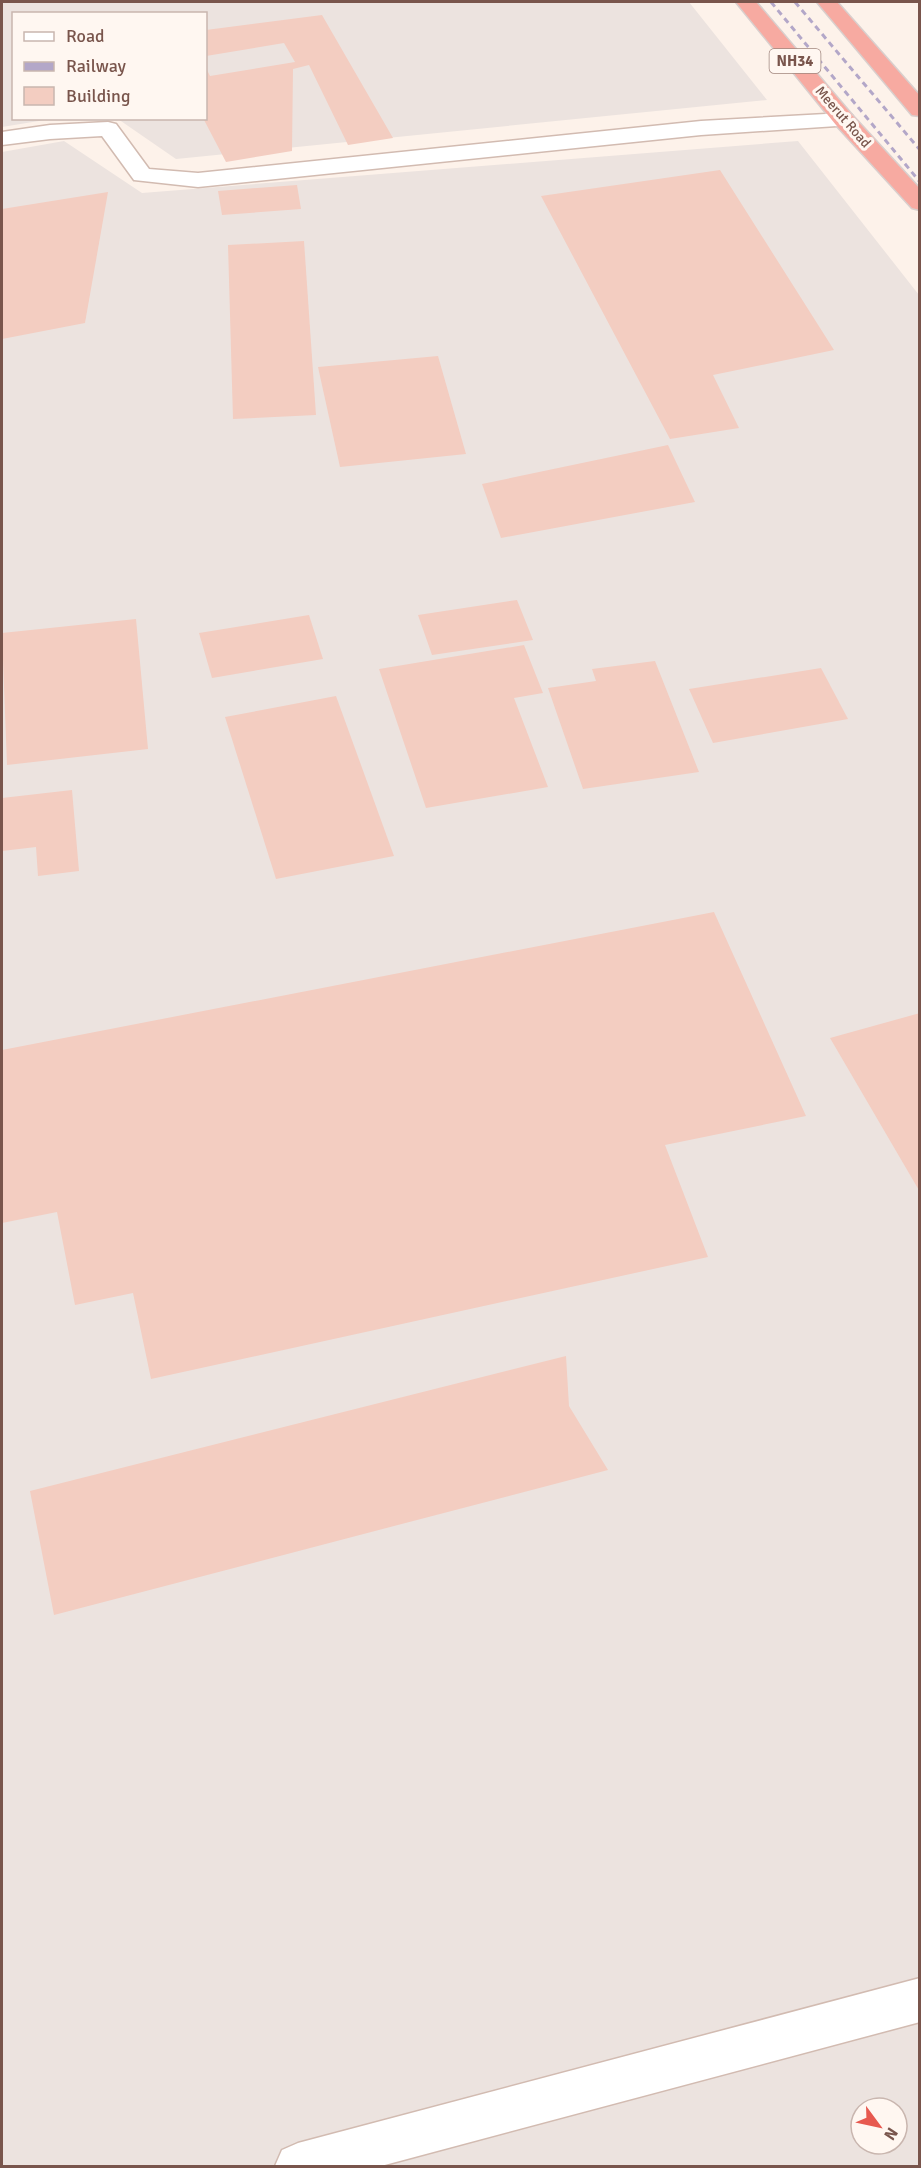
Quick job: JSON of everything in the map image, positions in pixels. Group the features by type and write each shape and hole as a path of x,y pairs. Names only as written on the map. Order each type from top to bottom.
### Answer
{"highway":[{"name":"Meerut Road","path":"746,2 844,120 920,204"},
{"path":"827,2 920,110"}],"street":[{"path":"2,139 50,132 108,129 142,175 198,180 701,128 844,120"},
{"path":"298,2166 920,2000"}],"shaded area":[{"path":"2,2 689,2 767,100 176,159 119,120 207,120 207,12 12,12 12,120 45,120 2,127"},
{"path":"64,141 142,193 798,141 919,295 919,2166 2,2166 2,152"}],"building":[{"path":"322,15 393,138 348,145 309,65 293,69 292,151 226,162 204,120 207,120 207,70 210,76 295,62 284,43 207,56 207,30"},
{"path":"720,170 834,350 713,375 739,428 670,439 541,196"},
{"path":"297,185 301,209 222,215 218,191"},
{"path":"108,192 85,323 2,339 2,209"},
{"path":"304,241 316,415 233,419 228,245"},
{"path":"438,356 466,454 340,467 318,367"},
{"path":"668,445 695,502 501,538 482,484"},
{"path":"517,600 533,640 432,655 418,615"},
{"path":"309,615 323,659 212,678 199,633"},
{"path":"136,619 148,749 7,765 2,633"},
{"path":"524,645 543,693 514,698 548,787 426,808 379,669"},
{"path":"655,661 699,772 583,789 548,688 596,681 592,669"},
{"path":"821,668 848,719 713,743 689,689"},
{"path":"336,696 394,856 276,879 225,717"},
{"path":"72,790 79,871 38,876 36,847 2,851 2,798"},
{"path":"714,912 806,1116 665,1145 708,1257 151,1379 133,1293 75,1305 57,1212 2,1223 2,1050"},
{"path":"920,1013 920,1192 830,1038"},
{"path":"566,1356 569,1406 608,1470 54,1615 30,1491"}],"railway":[{"path":"771,2 920,182"},
{"path":"795,2 920,150"}]}
